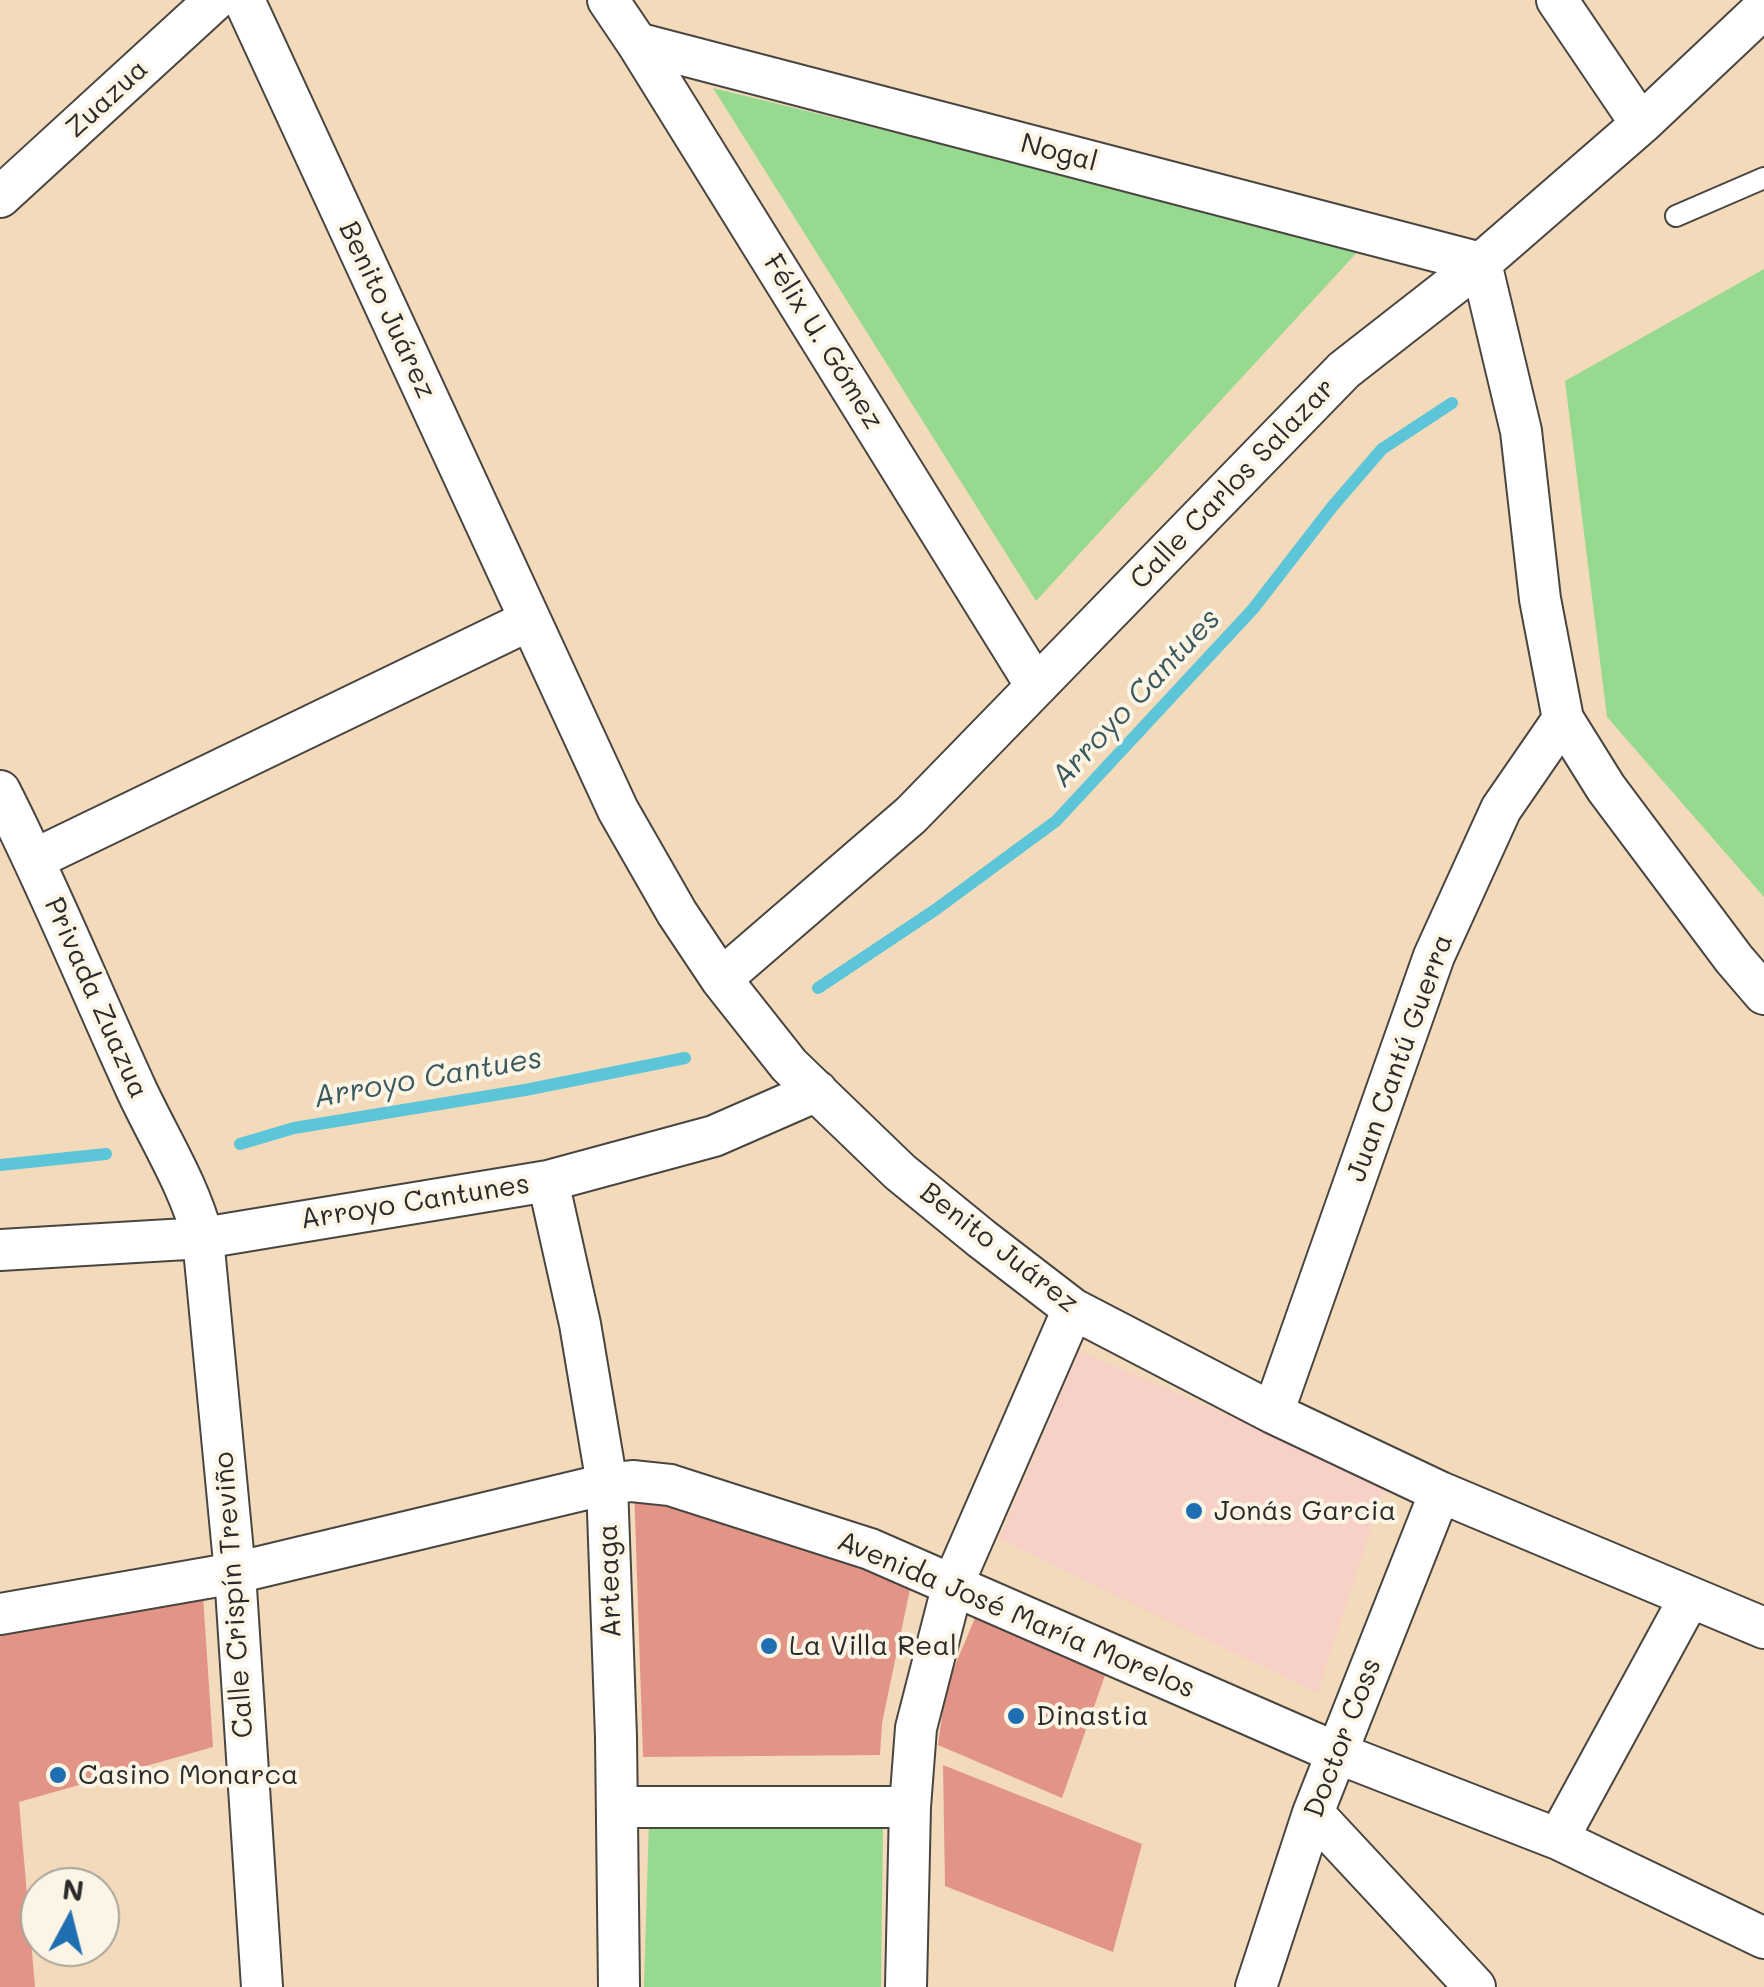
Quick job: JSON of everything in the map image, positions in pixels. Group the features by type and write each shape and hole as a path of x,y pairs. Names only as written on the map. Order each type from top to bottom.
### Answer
{"street":[{"name":"Zuazua","path":"0,197 215,0"},
{"name":"Benito Juárez","path":"244,0 618,810 677,913 729,988 803,1078 900,1172 1073,1309 1273,1414 1440,1492 1764,1628"},
{"name":"Félix U. Gómez","path":"608,0 1036,686"},
{"path":"1557,0 1641,124"},
{"name":"Calle Carlos Salazar","path":"729,988 911,815 1344,370 1485,281 1641,124 1764,8"},
{"name":"Nogal","path":"637,43 1485,281"},
{"path":"1485,281 1521,430 1540,599 1563,719 1606,788 1764,994"},
{"path":"35,860 530,620"},
{"name":"Juan Cantú Guerra","path":"1273,1414 1434,956 1501,809 1563,719"},
{"name":"Privada Zuazua","path":"0,791 199,1221"},
{"name":"Arroyo Cantunes","path":"0,1250 199,1221 548,1180 714,1136 803,1078"},
{"name":"Arteaga","path":"548,1180 580,1324 607,1484 619,1987"},
{"name":"Calle Crispín Treviño","path":"199,1221 235,1573 262,1987"},
{"path":"906,1987 916,1728 953,1584 1073,1309"},
{"name":"Avenida José María Morelos","path":"0,1614 235,1573 607,1484 632,1480 670,1484 870,1549 1337,1753 1558,1838 1764,1938"},
{"name":"Doctor Coss","path":"1256,1987 1313,1814 1440,1492"},
{"path":"1558,1838 1690,1598"},
{"path":"616,1806 910,1807"},
{"path":"1313,1814 1475,1987"}],"lane":[{"path":"1676,216 1764,178"}],"shaded area":[{"name":"Jonás Garcia","path":"1079,1351 1386,1483 1317,1693 999,1539"}],"green space":[{"path":"713,88 1362,247 1036,601"},
{"path":"1764,269 1764,897 1607,717 1565,381"},
{"path":"649,1819 883,1822 881,1987 644,1987"}],"building":[{"name":"La Villa Real","path":"634,1486 914,1570 882,1723 880,1755 643,1757"},
{"name":"Casino Monarca","path":"202,1580 213,1747 19,1802 25,1867 20,1867 20,1967 33,1967 35,1987 0,1987 0,1624"},
{"name":"Dinastia","path":"980,1606 1109,1664 1062,1798 938,1745 946,1687"},
{"path":"943,1765 1142,1844 1113,1952 945,1886"}],"waterway":[{"name":"Arroyo Cantues","path":"818,988 935,910 1056,821 1253,609 1382,449 1452,403"},
{"name":"Arroyo Cantues","path":"240,1144 294,1128 525,1090 685,1058"},
{"name":"Arroyo Cantues","path":"0,1165 106,1154"}],"place":[{"name":"Jonás Garcia","path":"1194,1511"},
{"name":"La Villa Real","path":"769,1646"},
{"name":"Dinastia","path":"1016,1716"},
{"name":"Casino Monarca","path":"58,1775"}]}
